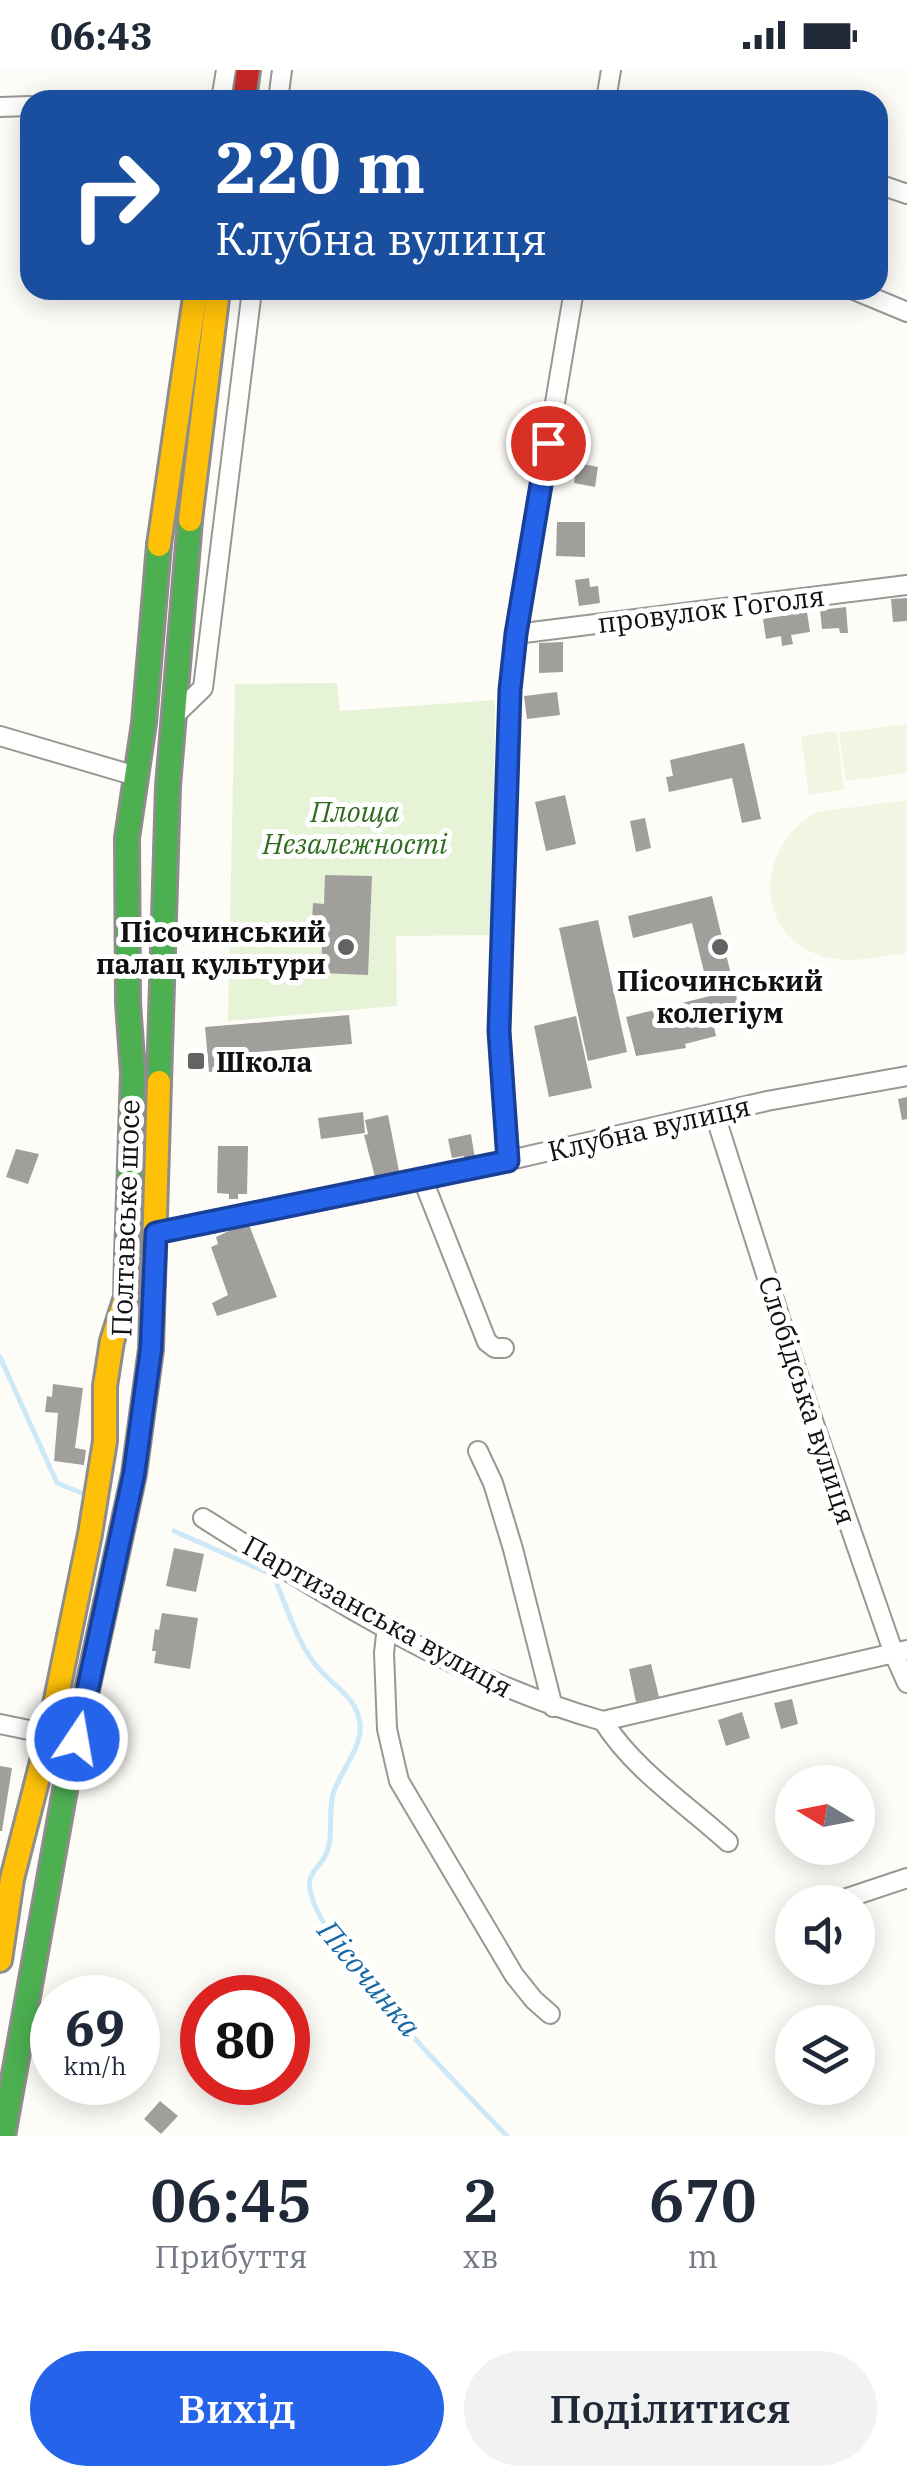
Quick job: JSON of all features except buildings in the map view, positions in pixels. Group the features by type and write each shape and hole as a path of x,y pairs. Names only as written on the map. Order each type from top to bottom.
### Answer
{"main road":[{"path":"0,1960 12,1879 49,1734 101,1470 105,1386 112,1341 126,1297 133,1073 127,838 144,723 172,439 194,300"},
{"name":"Полтавське шосе","path":"3,2136 65,1790 134,1474 151,1349 168,786 186,561 217,300"}],"street":[{"path":"173,717 202,688 251,300"},
{"path":"508,1161 499,1031 510,690 572,300"},
{"path":"878,300 907,312"},
{"name":"провулок Гоголя","path":"516,634 907,585"},
{"path":"0,736 136,776"},
{"name":"Клубна вулиця","path":"156,1233 424,1180 767,1101 907,1076"},
{"name":"Слобідська вулиця","path":"714,1115 809,1409 900,1652 907,1683"},
{"path":"424,1180 487,1342 504,1348"},
{"path":"478,1451 493,1483 513,1548 553,1707"},
{"name":"Партизанська вулиця","path":"204,1518 306,1582 458,1666 553,1707 603,1721 900,1652"},
{"path":"387,1626 387,1729 400,1780 514,1976 550,2014"},
{"path":"603,1721 659,1785 728,1842"},
{"path":"0,1724 77,1739"},
{"path":"875,1889 907,1878"}],"green space":[{"name":"Площа Незалежності","path":"337,683 340,711 495,700 493,935 396,936 397,1006 228,1021 235,684"},
{"path":"907,724 907,773 846,781 839,733"},
{"path":"837,731 844,790 809,795 801,736"},
{"path":"907,800 907,953 842,960 822,956 799,944 783,928 773,909 770,887 783,844 798,826 818,812"}],"waterway":[{"name":"Пісочинка","path":"0,1357 57,1483 84,1494"},
{"name":"Пісочинка","path":"174,1531 273,1575 305,1649 355,1707 360,1733 333,1794 328,1847 310,1879 314,1902 357,1971 507,2136"}],"traffic: fast":[{"path":"159,1082 168,786 190,520"},
{"path":"127,1257 133,1073 128,1003 127,838 144,723 159,545"},
{"path":"3,2136 65,1790 112,1576"}],"traffic: slow":[{"path":"159,545 195,300"},
{"path":"190,520 217,300"},
{"path":"112,1576 134,1474 151,1349 159,1082"},
{"path":"0,1960 12,1879 49,1734 90,1534 105,1441 105,1386 112,1341 126,1297 127,1257"}],"traffic: jam":[{"path":"245,90 248,70"}],"place":[{"name":"Пісочинський палац культури","path":"346,947"},
{"name":"Пісочинський колегіум","path":"720,947"},
{"name":"Школа","path":"196,1061"}],"route":[{"path":"77,1739 134,1474 151,1349 156,1233 508,1161 499,1031 510,690 548,443"}]}
